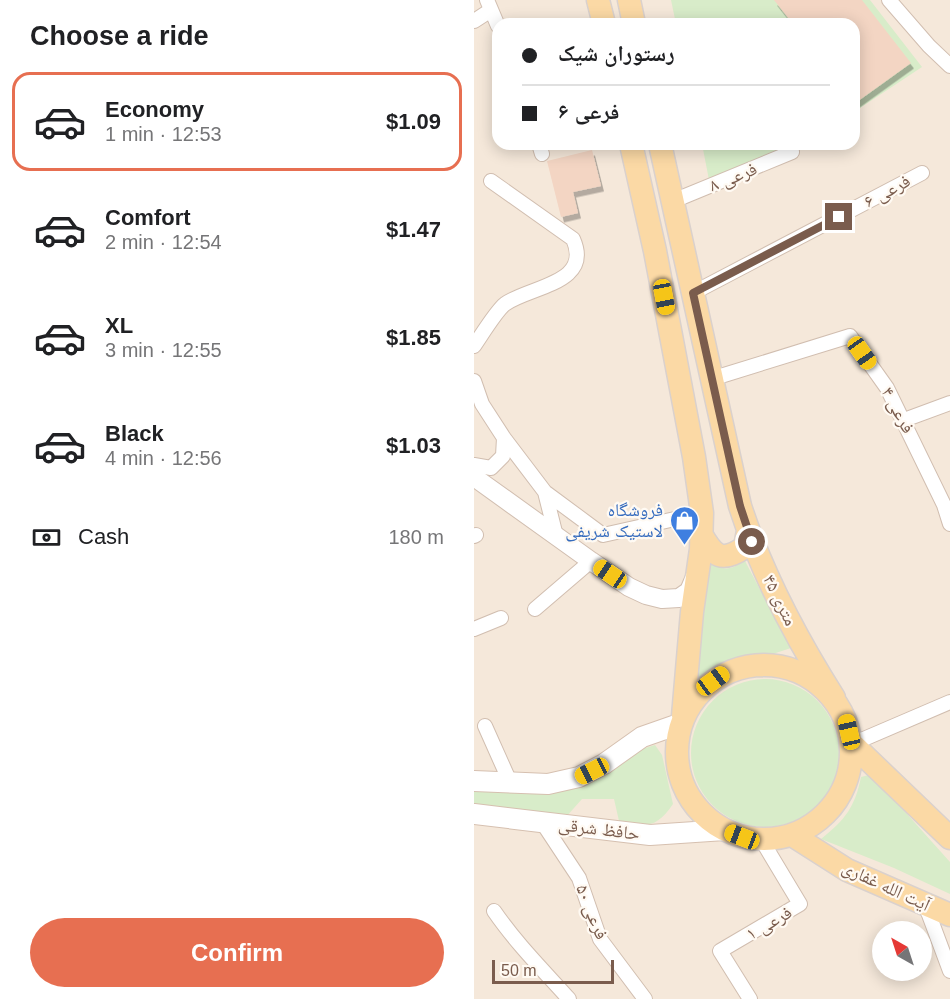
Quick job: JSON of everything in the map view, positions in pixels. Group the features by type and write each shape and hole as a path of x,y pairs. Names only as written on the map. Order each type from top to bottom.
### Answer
{"main road":[{"path":"598,0 602,18"},
{"path":"629,0 633,18"},
{"path":"632,150 656,251 694,457 702,524 709,549 716,555 726,557 735,554 745,547 748,531"},
{"name":"۴۵ متری","path":"661,150 740,506 748,531 803,649 834,698"},
{"path":"474,781 548,784 579,777 604,764 642,737 682,719 700,690 725,672 754,664 784,666 812,677 834,698 846,720 852,744 850,767 843,789 831,808 813,824 792,834 761,839 742,837 724,830 703,815 686,794 677,768 676,741 682,719 702,524"},
{"path":"852,744 950,838"},
{"name":"حافظ شرقی","path":"474,814 650,835 724,830"},
{"name":"آیت الله غفاری","path":"792,834 847,870 950,915"}],"street":[{"path":"889,0 929,46 950,66"},
{"path":"474,21 489,5"},
{"name":"فرعی ۸","path":"673,201 792,152"},
{"name":"فرعی ۶","path":"693,293 922,173"},
{"path":"474,346 504,304 563,278 577,262 578,251 573,239 491,181"},
{"name":"فرعی ۴","path":"711,379 850,336 887,388 944,505 950,524"},
{"path":"474,381 482,404 504,438 545,492 603,535 702,524"},
{"path":"903,420 950,403"},
{"path":"474,465 491,468 503,456 504,438"},
{"path":"474,477 591,561 629,587 646,595 680,598 689,591 698,570"},
{"path":"545,492 556,536"},
{"path":"535,609 591,561"},
{"path":"474,629 501,618"},
{"path":"852,744 950,702"},
{"path":"485,726 510,782"},
{"name":"فرعی ۵۰","path":"542,822 579,878 600,939 645,999"},
{"name":"فرعی ۱","path":"750,999 720,951 800,904 761,839"},
{"path":"925,904 950,971"},
{"path":"494,911 509,933 569,999"}],"shaded area":[{"path":"474,0 950,0 950,999 474,999"}],"green space":[{"path":"671,0 870,0 922,67 860,108 860,18 675,18"},
{"path":"703,150 795,150 792,152 710,185"},
{"path":"708,560 722,568 735,566 745,561 791,648 693,680"},
{"path":"765,679 793,684 806,691 817,701 827,712 834,725 839,753 834,781 827,794 817,805 806,815 793,822 765,827 737,822 724,815 713,805 703,794 696,781 691,753 696,725 703,712 713,701 724,691 737,684"},
{"path":"655,745 662,755 673,804 656,822 643,825 619,821 614,799 582,799 566,817 474,806 474,787 545,793 588,784 642,749"},
{"path":"869,775 950,862 950,894 894,868 821,839 837,826 848,812 856,797 861,777"}],"building":[{"path":"774,0 862,0 911,63 860,100 860,18 788,18"},
{"path":"592,150 601,186 573,192 578,213 561,217 547,161"}],"place":[{"name":"فروشگاه لاستیک شریفی","path":"684,546"}],"route":[{"path":"752,542 740,506 693,293 839,217"}]}
